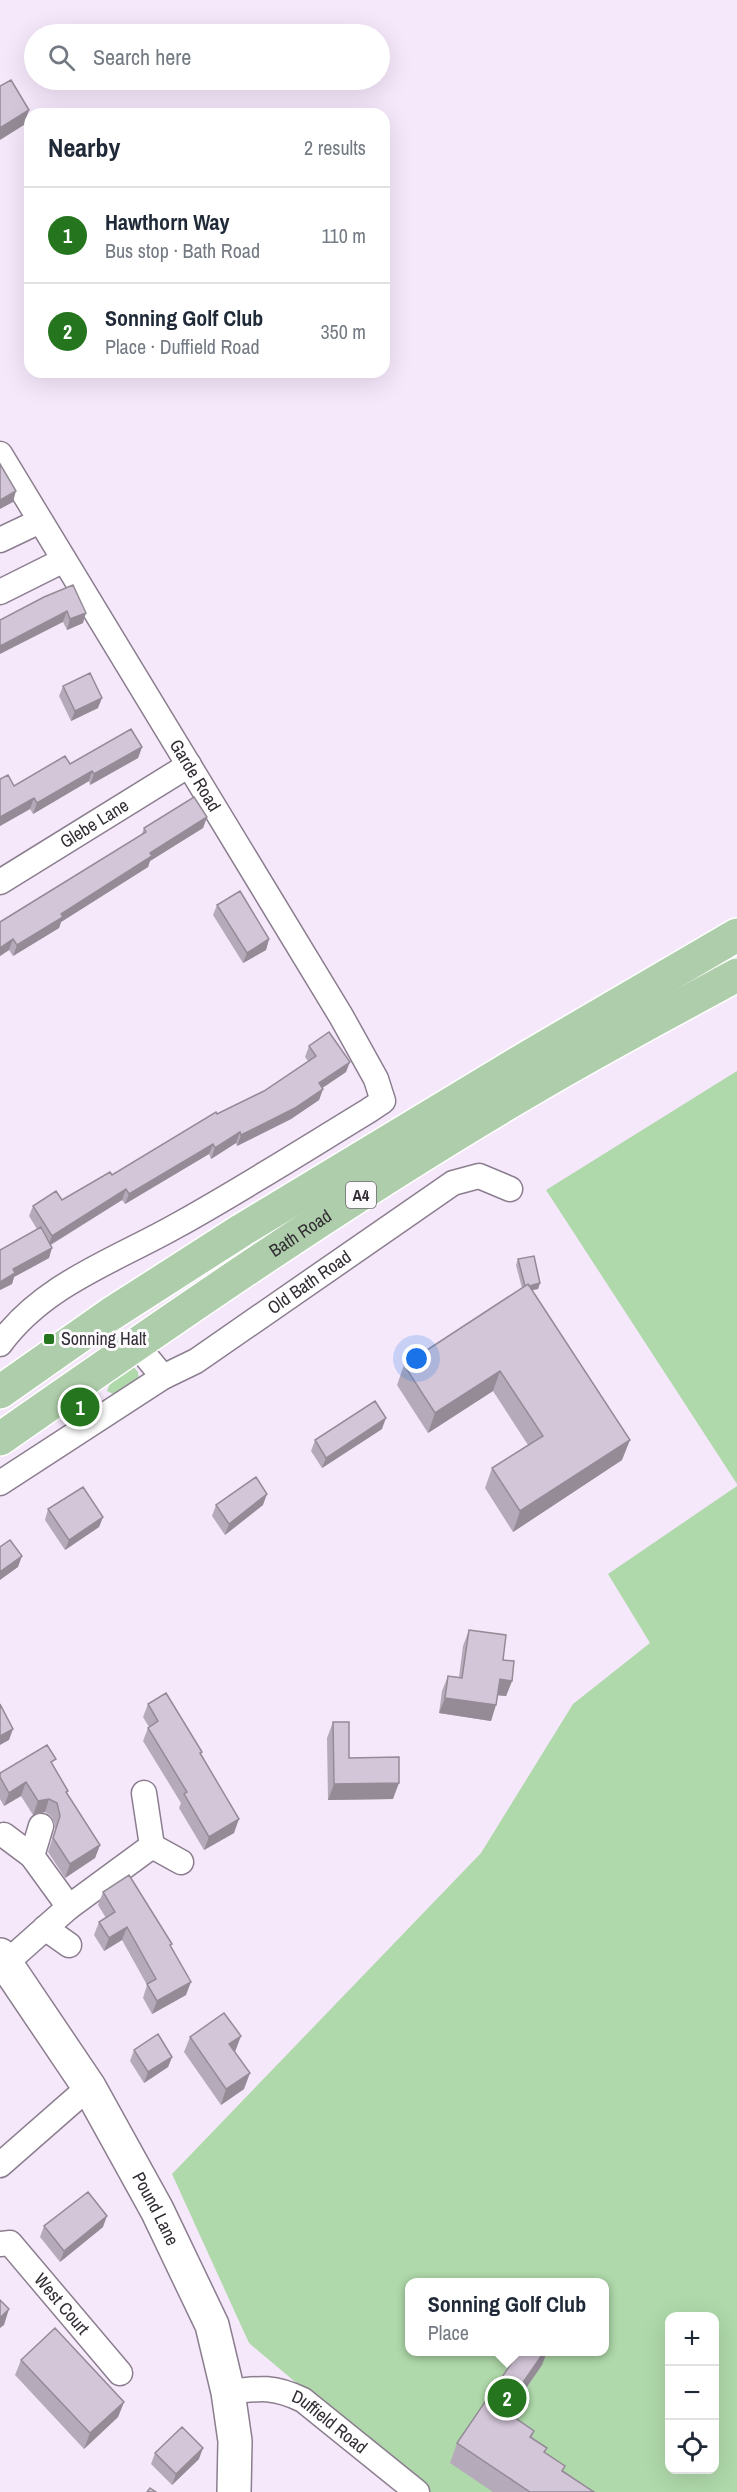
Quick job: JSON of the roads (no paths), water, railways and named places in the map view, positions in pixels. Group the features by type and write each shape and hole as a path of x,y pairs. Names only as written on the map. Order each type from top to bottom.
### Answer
{"main road":[{"name":"Bath Road","path":"0,1392 111,1314 335,1173 737,935"},
{"name":"Bath Road","path":"0,1439 136,1344 340,1208 515,1099 737,975"},
{"path":"111,1314 136,1344"}],"street":[{"name":"Garde Road","path":"0,454 341,1016 376,1079 382,1101 368,1112 175,1226 59,1288 11,1329 0,1344"},
{"path":"0,540 40,520"},
{"path":"0,592 64,560"},
{"name":"Glebe Lane","path":"0,882 189,765"},
{"name":"Old Bath Road","path":"0,1483 164,1377 196,1361 453,1183 479,1176 510,1190"},
{"path":"136,1344 164,1377"},
{"path":"144,1793 152,1846"},
{"path":"32,1856 41,1826"},
{"path":"4,1834 32,1856 69,1907"},
{"path":"152,1846 181,1862"},
{"path":"3,1959 152,1846"},
{"path":"45,1928 69,1945"},
{"name":"Pound Lane","path":"3,1959 89,2087 157,2210 212,2325 228,2392 235,2441 234,2492"},
{"path":"0,2165 89,2087"},
{"name":"West Court","path":"0,2244 10,2243 120,2373"},
{"name":"Duffield Road","path":"228,2392 258,2388 283,2390 303,2400 417,2492"}],"place":[{"name":"Sonning Halt","path":"49,1339"},
{"name":"Hawthorn Way","path":"80,1407"},
{"name":"Sonning Golf Club","path":"507,2398"}]}
